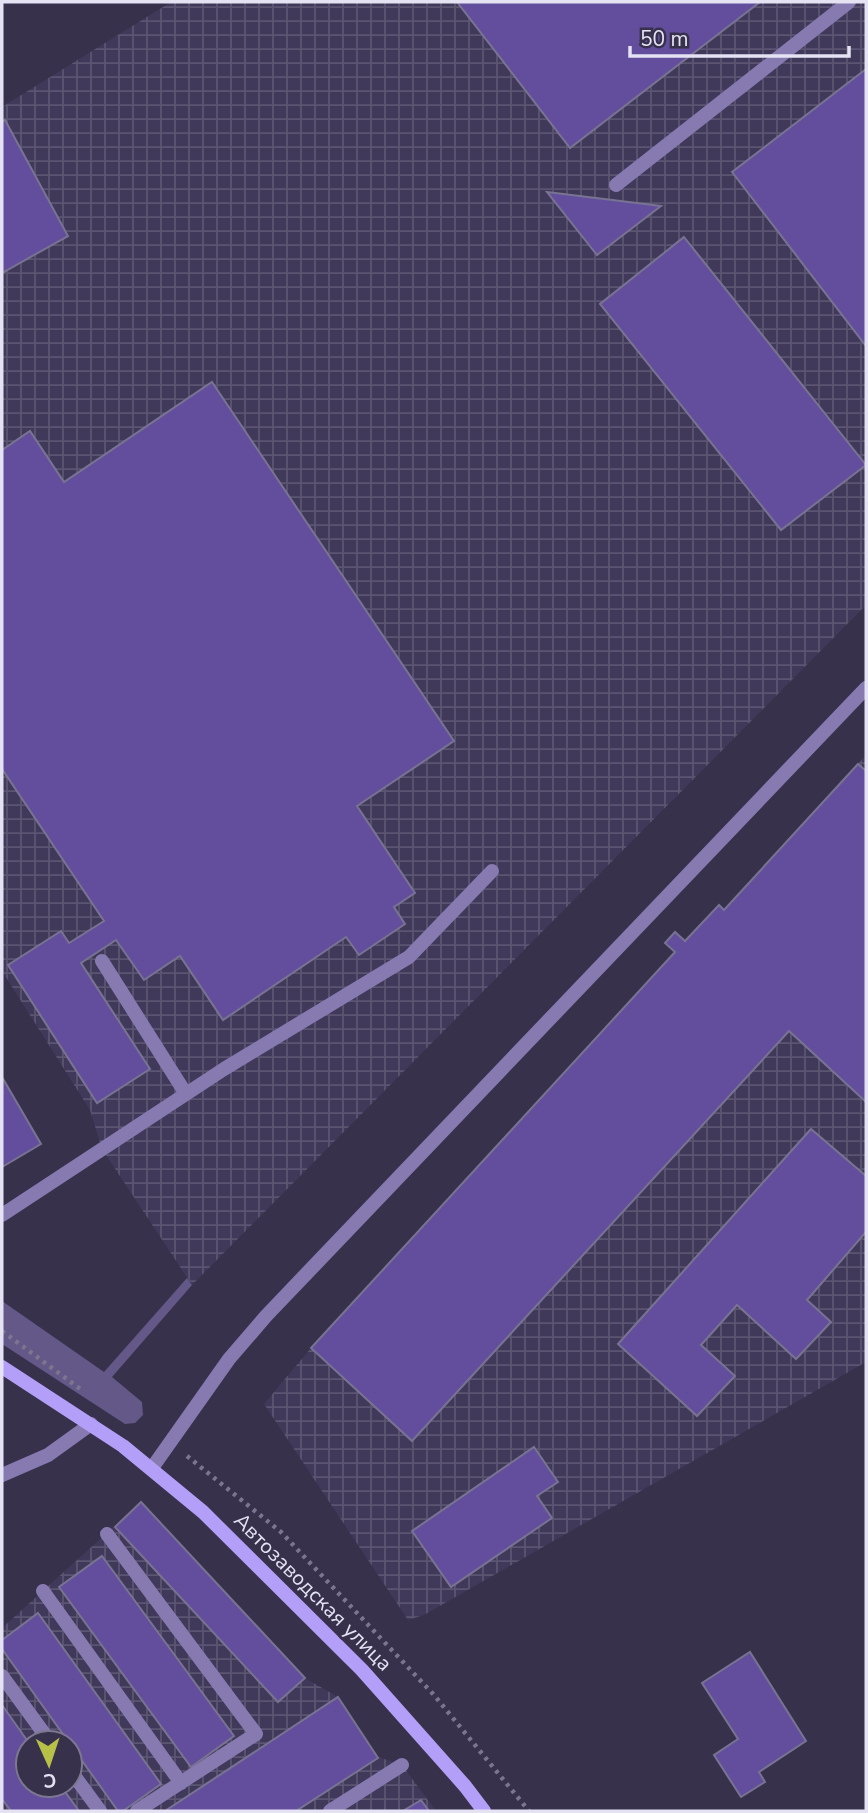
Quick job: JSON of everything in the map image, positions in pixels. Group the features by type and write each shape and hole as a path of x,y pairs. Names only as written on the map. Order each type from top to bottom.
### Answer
{"street":[{"path":"616,185 849,2"},
{"path":"152,1468 229,1359 266,1315 866,688"},
{"path":"2,1215 186,1094 409,957 492,871"},
{"path":"102,961 186,1094"},
{"name":"Автозаводская улица","path":"2,1367 92,1424 152,1468 203,1512 362,1670 484,1811"},
{"path":"2,1475 48,1455 92,1424"},
{"path":"107,1534 256,1734 137,1811"},
{"path":"43,1591 181,1783"},
{"path":"2,1676 41,1729"},
{"path":"330,1811 402,1765"},
{"path":"84,1789 100,1811"}],"path":[{"path":"2,1331 86,1393"},
{"path":"170,1443 281,1532 434,1695 529,1811"}],"shaded area":[{"path":"171,2 866,2 866,605 192,1285 102,1149 90,1110 2,971 2,107"},
{"path":"866,755 866,1362 424,1615 408,1620 264,1404 311,1348 675,952 665,943 675,932 685,941 719,905 725,909"},
{"path":"187,1278 192,1285 112,1377 142,1402 143,1415 135,1423 125,1424 2,1344 2,1301 104,1372"},
{"path":"141,1502 305,1678 338,1697 378,1757 402,1765 436,1811 2,1811 2,1628"}],"building":[{"path":"457,2 760,2 570,148"},
{"path":"866,69 866,346 732,172"},
{"path":"5,120 68,236 2,273 2,122"},
{"path":"547,192 661,206 597,255"},
{"path":"684,237 866,465 781,530 600,304"},
{"path":"212,382 454,741 357,806 415,893 394,907 405,924 359,955 346,937 223,1020 180,956 144,980 116,940 81,963 150,1069 97,1103 8,965 61,931 69,943 104,921 2,769 2,450 30,431 64,482"},
{"path":"858,764 866,771 866,1102 789,1031 412,1441 311,1348 675,952 665,943 675,932 685,941 719,905 724,910"},
{"path":"2,1077 41,1144 2,1167"},
{"path":"811,1129 866,1176 866,1232 807,1300 831,1322 796,1359 737,1305 701,1345 735,1376 697,1416 618,1344"},
{"path":"534,1447 558,1482 537,1496 552,1518 451,1587 412,1531"},
{"path":"141,1502 305,1678 278,1702 115,1527"},
{"path":"102,1556 234,1736 191,1767 59,1587"},
{"path":"38,1613 161,1784 123,1811 118,1811 84,1764 84,1729 59,1729 2,1649 2,1640"},
{"path":"750,1652 806,1741 759,1772 765,1782 741,1797 714,1755 738,1739 702,1683"},
{"path":"338,1697 378,1758 296,1811 165,1811"},
{"path":"2,1705 19,1729 14,1729 14,1799 70,1799 79,1811 11,1811 2,1799"},
{"path":"421,1800 429,1811 403,1811"}]}
